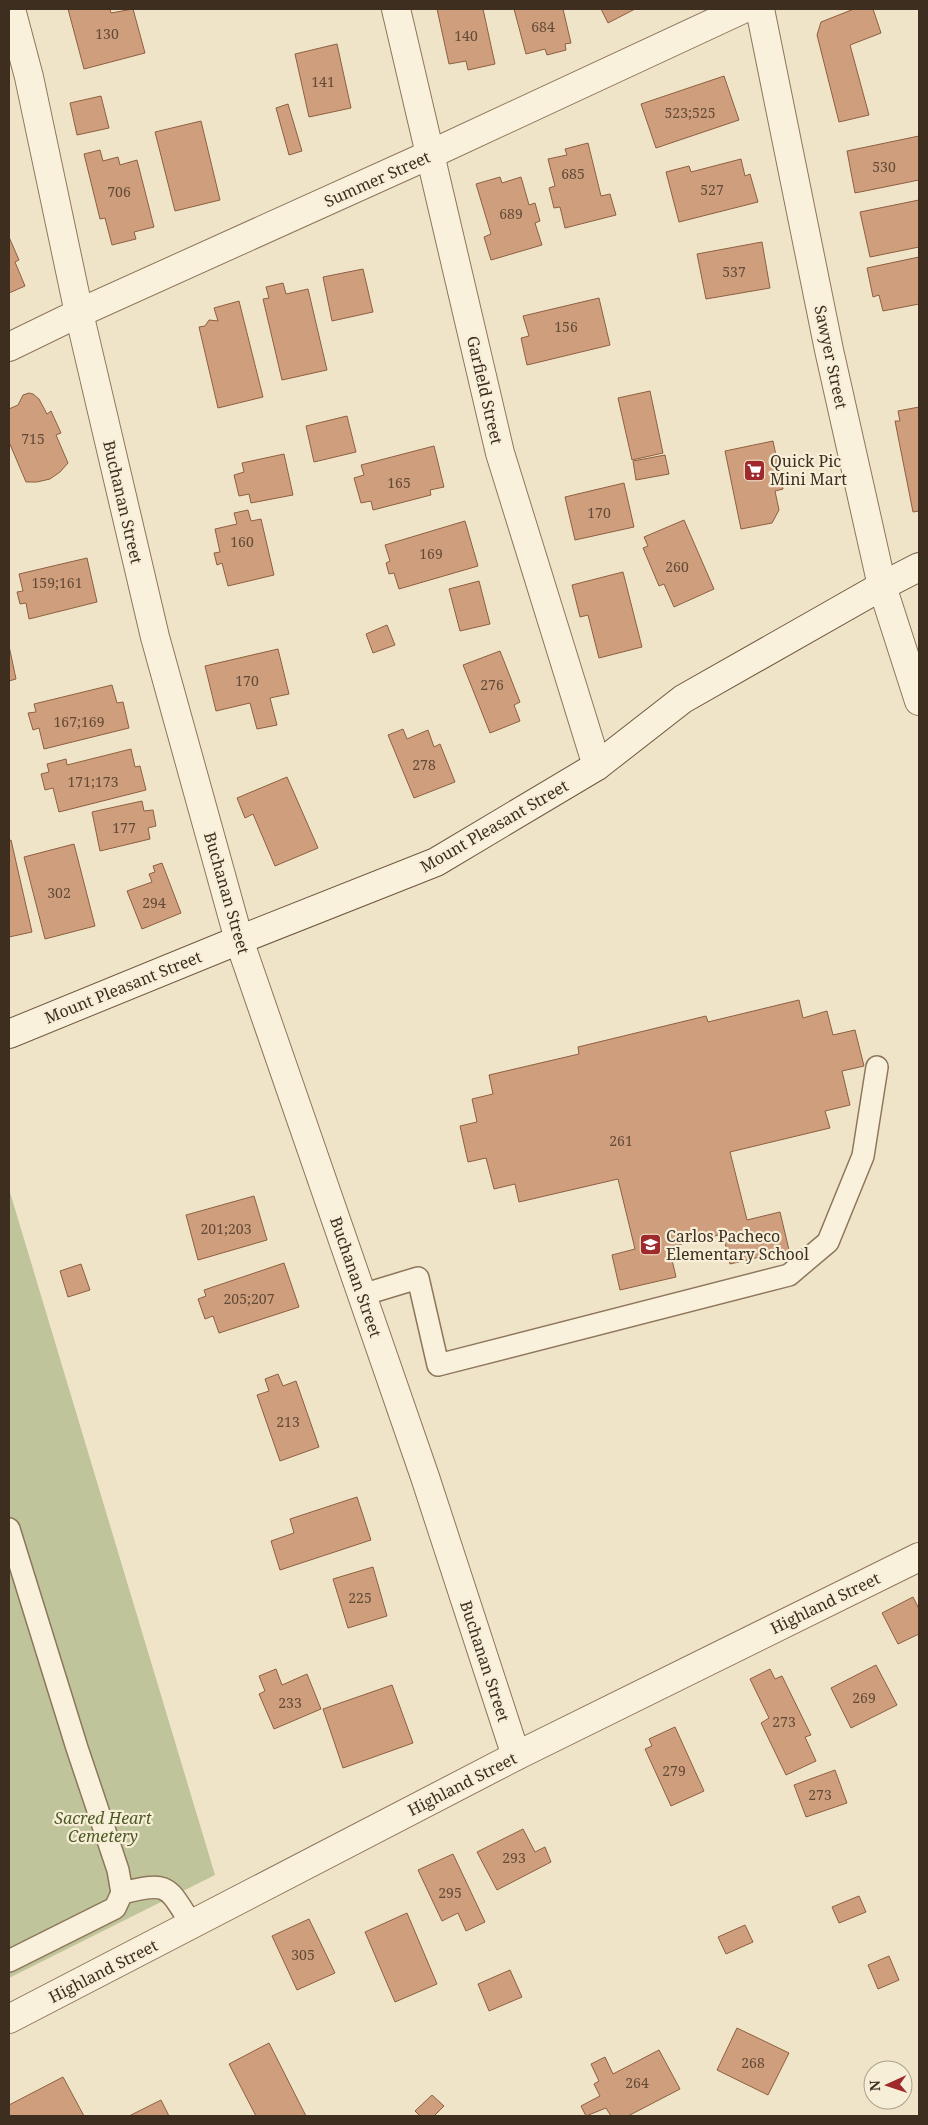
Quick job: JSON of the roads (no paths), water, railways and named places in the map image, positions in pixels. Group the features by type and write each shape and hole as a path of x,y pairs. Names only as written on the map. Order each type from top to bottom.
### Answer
{"street":[{"name":"Buchanan Street","path":"11,9 29,77 79,313 155,637 239,940 425,1477 516,1756"},
{"name":"Garfield Street","path":"396,9 500,453 597,766"},
{"name":"Summer Street","path":"9,347 79,313 431,154 744,9"},
{"name":"Sawyer Street","path":"760,9 829,350 882,586 919,701"},
{"name":"Mount Pleasant Street","path":"9,1034 436,862 597,766 683,698 919,567"},
{"name":"Highland Street","path":"9,2019 516,1756 919,1556"}],"lane":[{"path":"362,1295 418,1278 438,1365 789,1275 828,1242 863,1156 877,1067"},
{"path":"9,1529 77,1748 118,1870 122,1893 115,1908 9,1961"},
{"path":"122,1893 148,1886 163,1887 173,1895 192,1925"}],"place":[{"name":"Quick Pic Mini Mart","path":"754,470"},
{"name":"Carlos Pacheco Elementary School","path":"650,1245"}],"park label":[{"name":"Sacred Heart Cemetery","path":"103,1827"}]}
